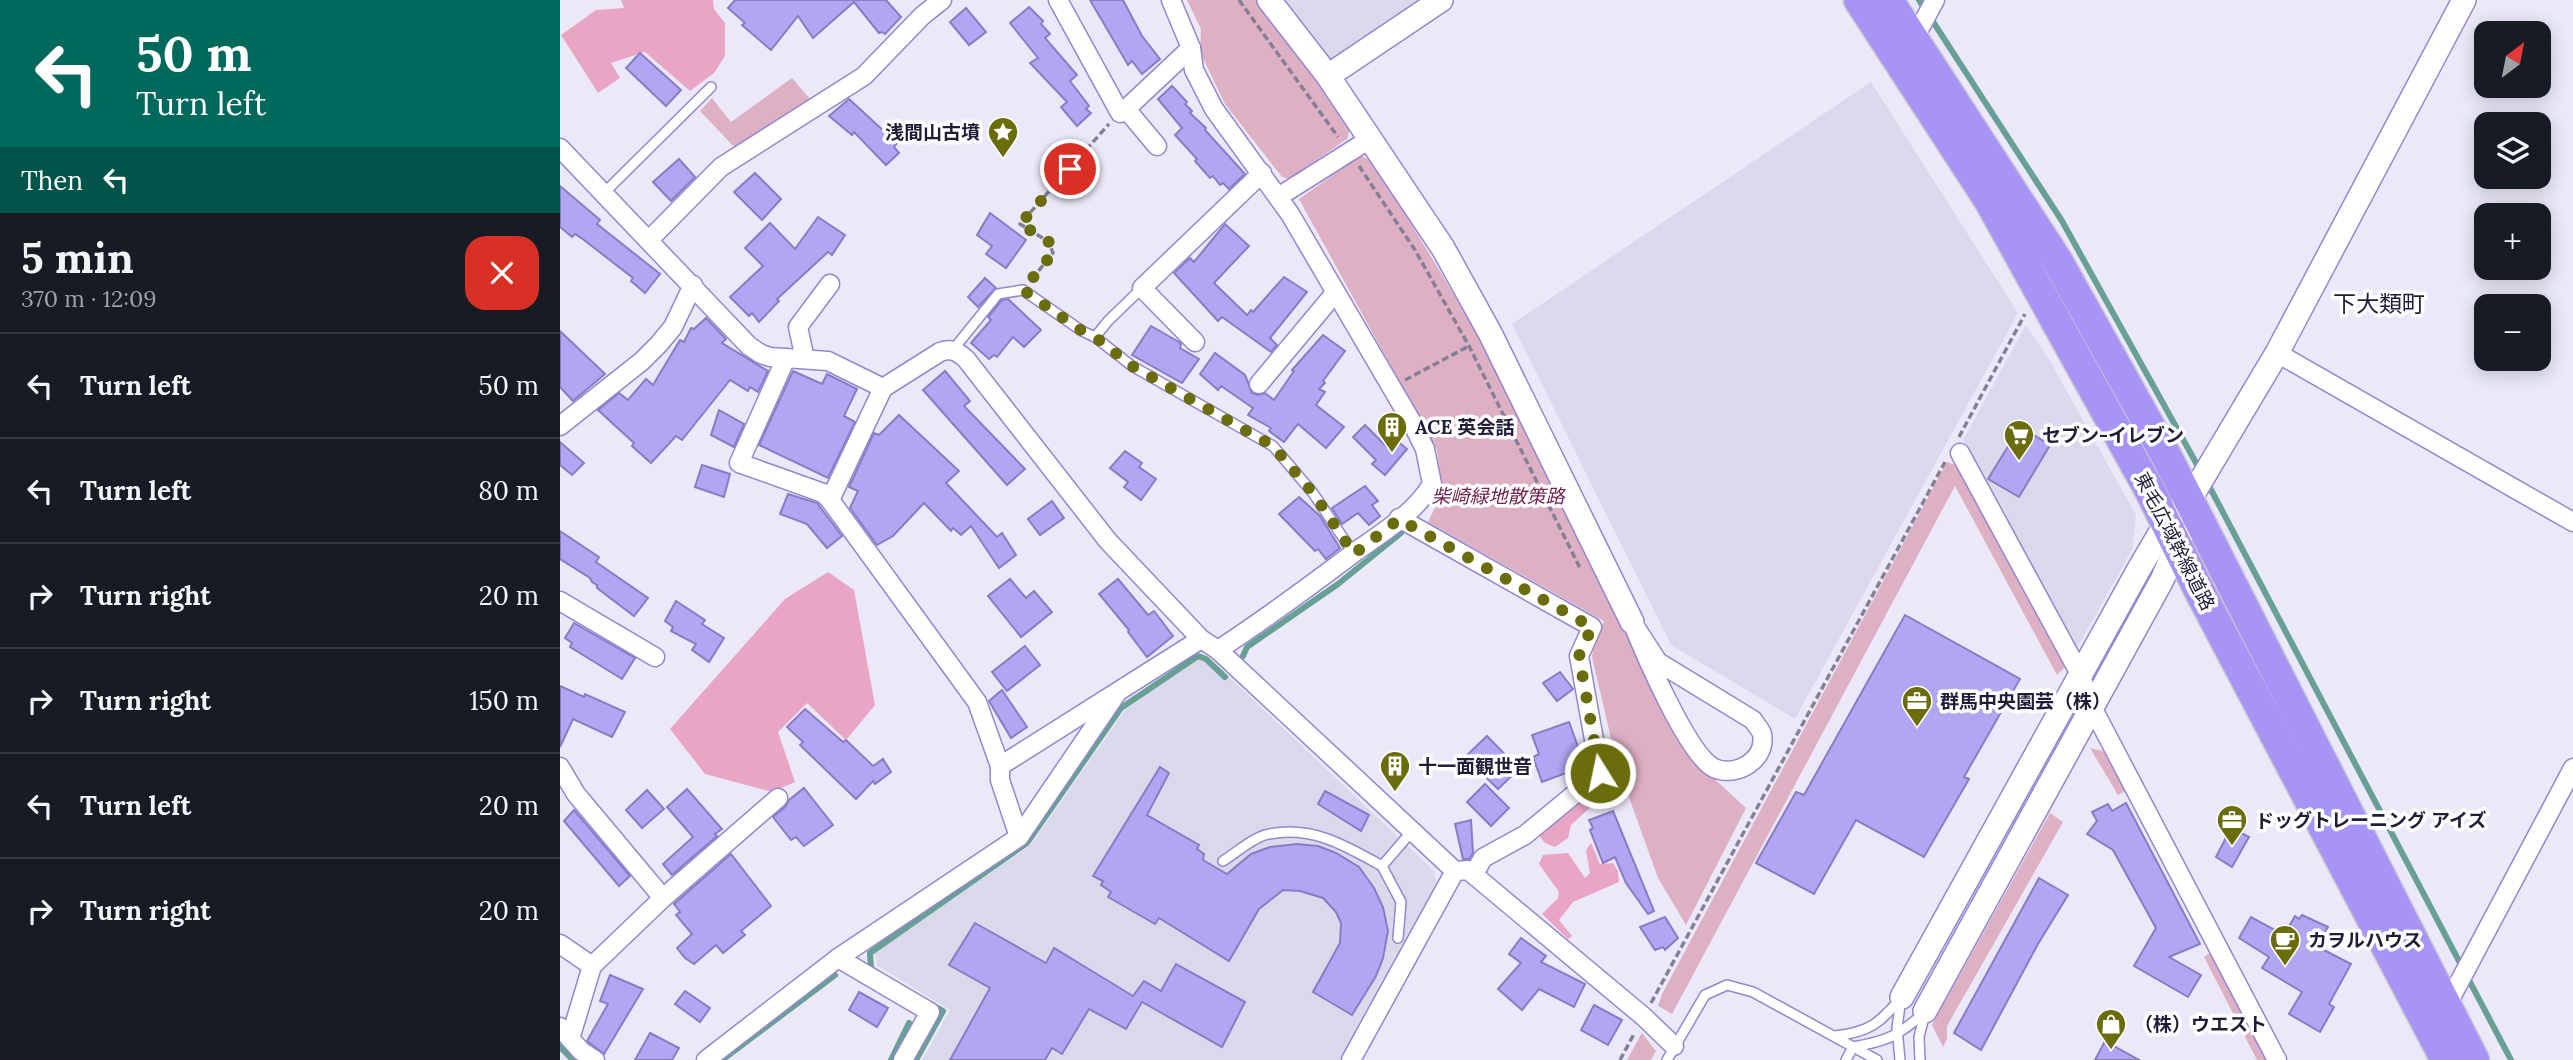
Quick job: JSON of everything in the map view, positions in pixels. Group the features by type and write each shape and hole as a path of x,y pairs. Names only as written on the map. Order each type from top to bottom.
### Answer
{"highway":[{"name":"東毛広域幹線道路","path":"1859,0 1989,200 2172,535 2446,1060"},
{"name":"東毛広域幹線道路","path":"1888,0 2058,262 2190,499 2473,1060"}],"street":[{"path":"649,240 721,167 864,76 922,16 943,0"},
{"path":"1058,0 1120,113"},
{"path":"1171,0 1191,48 1194,70 1214,109 1278,197 1391,387 1425,449 1432,484 1424,497 1354,554 1280,609 1217,650"},
{"path":"1269,0 1328,76 1443,248 1490,333 1632,622 1655,678 1700,754 1714,768 1734,772 1749,765 1760,750 1762,734 1753,720 1658,662 1632,622"},
{"path":"1328,76 1441,0"},
{"path":"1914,39 1935,0"},
{"path":"1925,1012 2092,707 2190,499 2277,353 2463,0"},
{"path":"1157,146 1126,109 1191,48"},
{"path":"1278,197 1370,139"},
{"path":"560,148 749,346 761,354 828,361 883,388"},
{"path":"1195,342 1142,288 1262,173"},
{"path":"805,359 798,327 830,284"},
{"path":"560,426 642,361 659,344 673,327 693,285"},
{"path":"1259,384 1335,293"},
{"path":"830,500 883,388 940,352 952,351 966,359 1108,541 1201,639 1217,650 1455,871 1468,870 1474,874 1644,1017 1670,1053"},
{"path":"2277,353 2573,522"},
{"path":"786,358 739,463 823,493 830,500 977,702 1000,766 1000,780 1019,837"},
{"path":"1956,447 2080,674 2092,707 2277,1060"},
{"path":"1399,519 1592,627 1579,656 1600,773 1525,835 1483,858 1474,874"},
{"path":"1902,997 2080,674 2172,535"},
{"path":"560,601 655,657"},
{"path":"1000,766 1201,639"},
{"path":"706,1060 838,958 1019,837 1117,693"},
{"path":"560,767 576,794 663,898"},
{"path":"2446,1007 2573,768"},
{"path":"595,1060 581,1051 565,1033 592,966 663,898 778,798"},
{"path":"1351,1060 1455,871"},
{"path":"560,944 592,966"},
{"path":"838,958 930,1012 903,1060"}],"lane":[{"path":"604,193 711,87"},
{"path":"1095,337 1142,288"},
{"path":"952,351 998,294 1023,290 1095,337 1132,366 1273,446 1313,493 1354,554"},
{"path":"1382,866 1412,831"},
{"path":"1223,860 1264,835 1308,832 1349,847 1382,866 1401,902 1398,938"},
{"path":"1670,1053 1705,995 1727,985 1753,992 1877,1060"},
{"path":"1900,1060 1897,1034 1902,997"},
{"path":"1834,1036 1858,1034 1883,1020 1902,997"},
{"path":"1853,1047 1884,1041 1925,1012"},
{"path":"1920,1060 1919,1037 1925,1012"},
{"path":"1846,1060 1853,1047"}],"path":[{"path":"1239,0 1349,152 1415,250 1469,346 1586,580"},
{"path":"1023,290 1053,253 1049,242 1020,224 1120,113"},
{"path":"1620,1060 1956,447 2031,303"},
{"path":"1391,387 1469,346"}],"shaded area":[{"path":"621,0 713,0 714,9 725,23 725,56 714,73 690,91 645,52 611,63 620,78 598,93 561,35 596,10 624,8"},
{"path":"1283,0 1421,0 1328,63"},
{"path":"1871,82 2018,313 1795,719 1671,645 1512,324"},
{"path":"2026,325 2050,361 2136,515 2133,548 2077,648 1963,440"},
{"path":"828,572 854,590 875,705 846,740 807,703 778,732 795,782 772,792 705,774 670,729 785,599"},
{"path":"1198,652 1207,656 1435,872 1436,887 1340,1060 922,1060 950,1010 878,966 874,950 1030,846 1125,710"},
{"path":"1586,794 1593,805 1571,825 1568,838 1555,847 1545,843 1536,832"},
{"path":"1591,843 1600,864 1613,863 1618,871 1619,882 1573,902 1559,920 1572,936 1568,939 1542,914 1558,898 1559,892 1539,864 1543,855 1568,853 1585,878 1590,873 1586,850"}],"green space":[{"path":"1187,0 1257,0 1315,73 1350,129 1347,139 1289,179 1282,177 1225,104 1200,52 1201,29"},
{"path":"792,78 810,99 738,151 700,111 712,98 731,122"},
{"name":"柴崎緑地散策路","path":"1360,156 1373,160 1487,350 1695,761 1746,808 1686,925 1658,878 1617,764 1592,657 1594,644 1604,621 1428,522 1442,493 1437,450 1299,199"},
{"path":"1947,462 1961,467 2065,667 2057,675 1955,486 1672,1014 1658,1006 1662,994"},
{"path":"2090,748 2106,752 2128,789 2118,795"},
{"path":"2050,813 2063,822 1947,1026 1947,1039 1943,1047 1932,1025"},
{"path":"2211,952 2268,1060 2257,1060 2204,957"},
{"path":"1642,1033 1656,1051 1651,1060 1627,1060"}],"building":[{"path":"735,0 886,0 901,17 885,34 879,33 854,2 813,38 798,16 771,50 742,25 745,23 728,8"},
{"path":"1090,0 1123,0 1142,36 1160,59 1142,74 1132,61 1128,65"},
{"path":"1029,7 1043,21 1041,24 1050,34 1045,38 1077,75 1070,81 1089,106 1086,109 1091,113 1077,126 1061,107 1067,102 1030,63 1038,58 1010,23"},
{"path":"966,8 986,32 969,45 950,22"},
{"path":"640,53 681,90 666,106 626,68"},
{"path":"1172,86 1187,102 1185,104 1192,111 1190,113 1245,174 1229,189 1223,183 1220,185 1213,176 1210,178 1175,135 1182,128 1158,99"},
{"path":"849,99 897,143 894,147 899,153 886,165 854,132 852,135 829,116"},
{"path":"679,159 695,177 671,201 653,182"},
{"path":"755,173 781,199 762,220 734,192"},
{"path":"560,186 600,220 597,224 660,274 645,293 631,281 633,278 584,240 575,234 572,237 560,227"},
{"path":"990,213 1026,240 1006,268 986,254 992,246 977,235"},
{"path":"818,217 845,235 832,255 828,252 777,299 779,301 759,322 752,313 749,316 730,297 763,266 745,248 770,223 795,249"},
{"path":"1225,224 1249,246 1214,283 1247,315 1251,310 1253,312 1284,277 1307,292 1270,338 1277,345 1271,352 1222,317 1218,321 1174,273 1190,258 1194,262"},
{"path":"985,278 996,288 978,307 968,297"},
{"path":"1008,299 1041,330 1024,347 1013,337 997,357 994,355 989,359 971,343 991,320 988,317 1002,300"},
{"path":"706,318 726,339 722,343 768,371 758,392 750,387 748,391 730,380 682,440 676,436 651,463 632,446 634,443 598,410 619,393 628,400 646,379 653,385 680,340 684,342 691,328 694,329"},
{"path":"1151,326 1179,342 1180,348 1199,359 1182,383 1132,355"},
{"path":"560,331 605,374 573,401 560,387"},
{"path":"1323,335 1345,351 1319,389 1325,392 1316,405 1344,427 1326,448 1298,424 1284,442 1269,431 1271,428 1248,415 1253,408 1221,386 1218,390 1200,374 1215,353 1245,375 1252,393 1265,393 1274,400 1294,371 1292,370"},
{"path":"793,371 822,384 827,374 857,389 844,416 855,422 828,478 759,445"},
{"path":"945,371 970,401 964,406 1025,469 1007,485 923,390"},
{"path":"719,410 744,424 734,447 711,435"},
{"path":"899,415 959,471 946,483 997,537 1002,533 1016,555 999,568 971,526 961,535 953,528 951,531 924,503 893,536 877,545 850,508 858,491 849,487 874,433 879,435"},
{"path":"1365,425 1387,447 1394,438 1407,449 1385,475 1372,464 1376,460 1353,437"},
{"name":"セブン-イレブン","path":"2020,427 2050,445 2019,497 1988,479"},
{"path":"560,442 584,463 572,475 560,465"},
{"path":"1125,451 1142,463 1139,467 1156,479 1141,500 1124,487 1128,482 1110,468"},
{"path":"702,465 730,474 724,497 695,487"},
{"path":"1365,486 1378,501 1372,505 1380,516 1369,525 1358,513 1342,524 1332,508"},
{"path":"788,494 817,503 842,536 827,548 807,524 780,514"},
{"path":"1299,497 1320,516 1340,548 1326,559 1279,514"},
{"path":"1052,501 1064,518 1040,535 1028,519"},
{"path":"560,531 599,557 596,562 648,598 634,616 597,588 590,578 560,559"},
{"path":"1010,579 1026,598 1034,591 1052,612 1021,637 988,596"},
{"path":"1118,579 1148,615 1154,611 1173,636 1147,657 1099,594"},
{"path":"676,601 705,620 702,624 724,638 709,662 692,650 696,644 671,631 673,627 665,621"},
{"name":"群馬中央園芸（株）","path":"1905,615 2020,679 1964,777 1969,779 1924,857 1856,820 1814,894 1756,863 1796,792 1804,795"},
{"path":"574,623 635,658 622,679 570,647 572,643 565,638"},
{"path":"1025,646 1040,665 1007,691 992,672"},
{"path":"1560,672 1573,689 1557,701 1543,683"},
{"path":"560,686 625,712 612,737 573,719 560,747"},
{"path":"1002,690 1027,727 1011,738 989,701"},
{"path":"805,709 843,742 846,740 873,766 883,759 891,772 875,784 873,781 856,799 800,745 803,742 787,727"},
{"path":"1569,722 1585,766 1542,782 1533,757 1539,754 1532,735"},
{"path":"1487,736 1519,769 1498,789 1465,757"},
{"path":"1160,767 1169,773 1147,815 1199,845 1197,849 1204,854 1203,860 1227,874 1251,854 1270,847 1297,844 1318,846 1359,867 1383,907 1388,931 1383,958 1376,976 1352,1015 1313,992 1340,943 1341,923 1336,912 1323,898 1300,891 1283,890 1259,909 1229,961 1159,918 1155,924 1108,897 1111,892 1101,885 1103,881 1093,876"},
{"path":"1485,784 1509,808 1491,826 1467,802"},
{"path":"804,788 833,825 804,846 796,837 791,840 773,817"},
{"path":"687,789 722,829 672,875 663,864 693,837 667,807"},
{"path":"647,790 664,809 642,828 626,810"},
{"path":"1325,791 1369,815 1361,831 1318,804"},
{"path":"2126,803 2200,944 2169,957 2201,975 2188,997 2134,966 2156,928 2113,850 2087,834 2097,821 2092,812 2108,804 2112,811"},
{"path":"574,810 630,876 619,886 564,821"},
{"path":"1613,811 1654,911 1648,914 1626,883 1615,857 1603,863 1590,830 1593,828 1589,820"},
{"path":"1471,820 1473,853 1469,859 1463,859 1455,824"},
{"name":"ドッグトレーニング アイズ","path":"2231,828 2249,837 2232,867 2216,857"},
{"path":"731,854 771,906 741,931 745,935 723,953 716,945 694,964 677,948 692,934 676,915 680,912 674,904"},
{"path":"2039,878 2068,895 2038,944 1981,1050 1954,1033"},
{"path":"2302,915 2328,927 2316,946 2351,964 2329,1004 2334,1007 2320,1032 2289,1014 2302,992 2262,968 2269,957 2239,938 2251,917 2284,935 2295,916 2299,919"},
{"path":"1665,917 1678,938 1665,950 1663,947 1655,950 1640,927"},
{"path":"975,923 1046,963 1054,948 1133,996 1144,981 1161,991 1176,964 1245,1002 1222,1047 1142,1002 1126,1029 1089,1009 1062,1054 1052,1048 1045,1060 950,1060 990,988 949,965"},
{"path":"1521,938 1546,956 1541,962 1585,984 1574,1007 1539,989 1522,1010 1498,989 1521,963 1509,954"},
{"path":"610,975 643,989 604,1054 587,1041 608,1004 600,1001"},
{"path":"685,991 710,1008 700,1022 675,1004"},
{"path":"859,992 888,1008 877,1027 849,1010"},
{"path":"1594,1005 1622,1020 1608,1045 1581,1030"},
{"path":"650,1033 679,1048 672,1060 635,1060"},
{"name":"（株）ウエスト","path":"2105,1041 2139,1060 2095,1060"}],"waterway":[{"path":"1919,0 2062,221 2200,470"},
{"path":"2207,482 2511,1060"},
{"path":"1243,656 1247,647 1338,584 1401,533"},
{"path":"876,972 871,969 870,953 1027,843 1121,708 1198,656 1206,659 1225,677"},
{"path":"722,1060 835,975"},
{"path":"916,1060 943,1011 931,1004"},
{"path":"891,1060 909,1023"},
{"path":"560,1047 573,1060"}],"place":[{"name":"浅間山古墳","path":"1003,159"},
{"name":"ACE 英会話","path":"1392,454"},
{"name":"セブン-イレブン","path":"2019,462"},
{"name":"群馬中央園芸（株）","path":"1917,728"},
{"name":"十一面観世音","path":"1395,793"},
{"name":"ドッグトレーニング アイズ","path":"2232,847"},
{"name":"カヲルハウス","path":"2285,967"},
{"name":"（株）ウエスト","path":"2111,1051"}],"district":[{"name":"下大類町","path":"2379,304"}],"route":[{"path":"1070,169 1020,224 1049,242 1053,253 1023,290 1095,337 1132,366 1273,446 1313,493 1354,554 1399,519 1592,627 1579,656 1600,773"}]}
